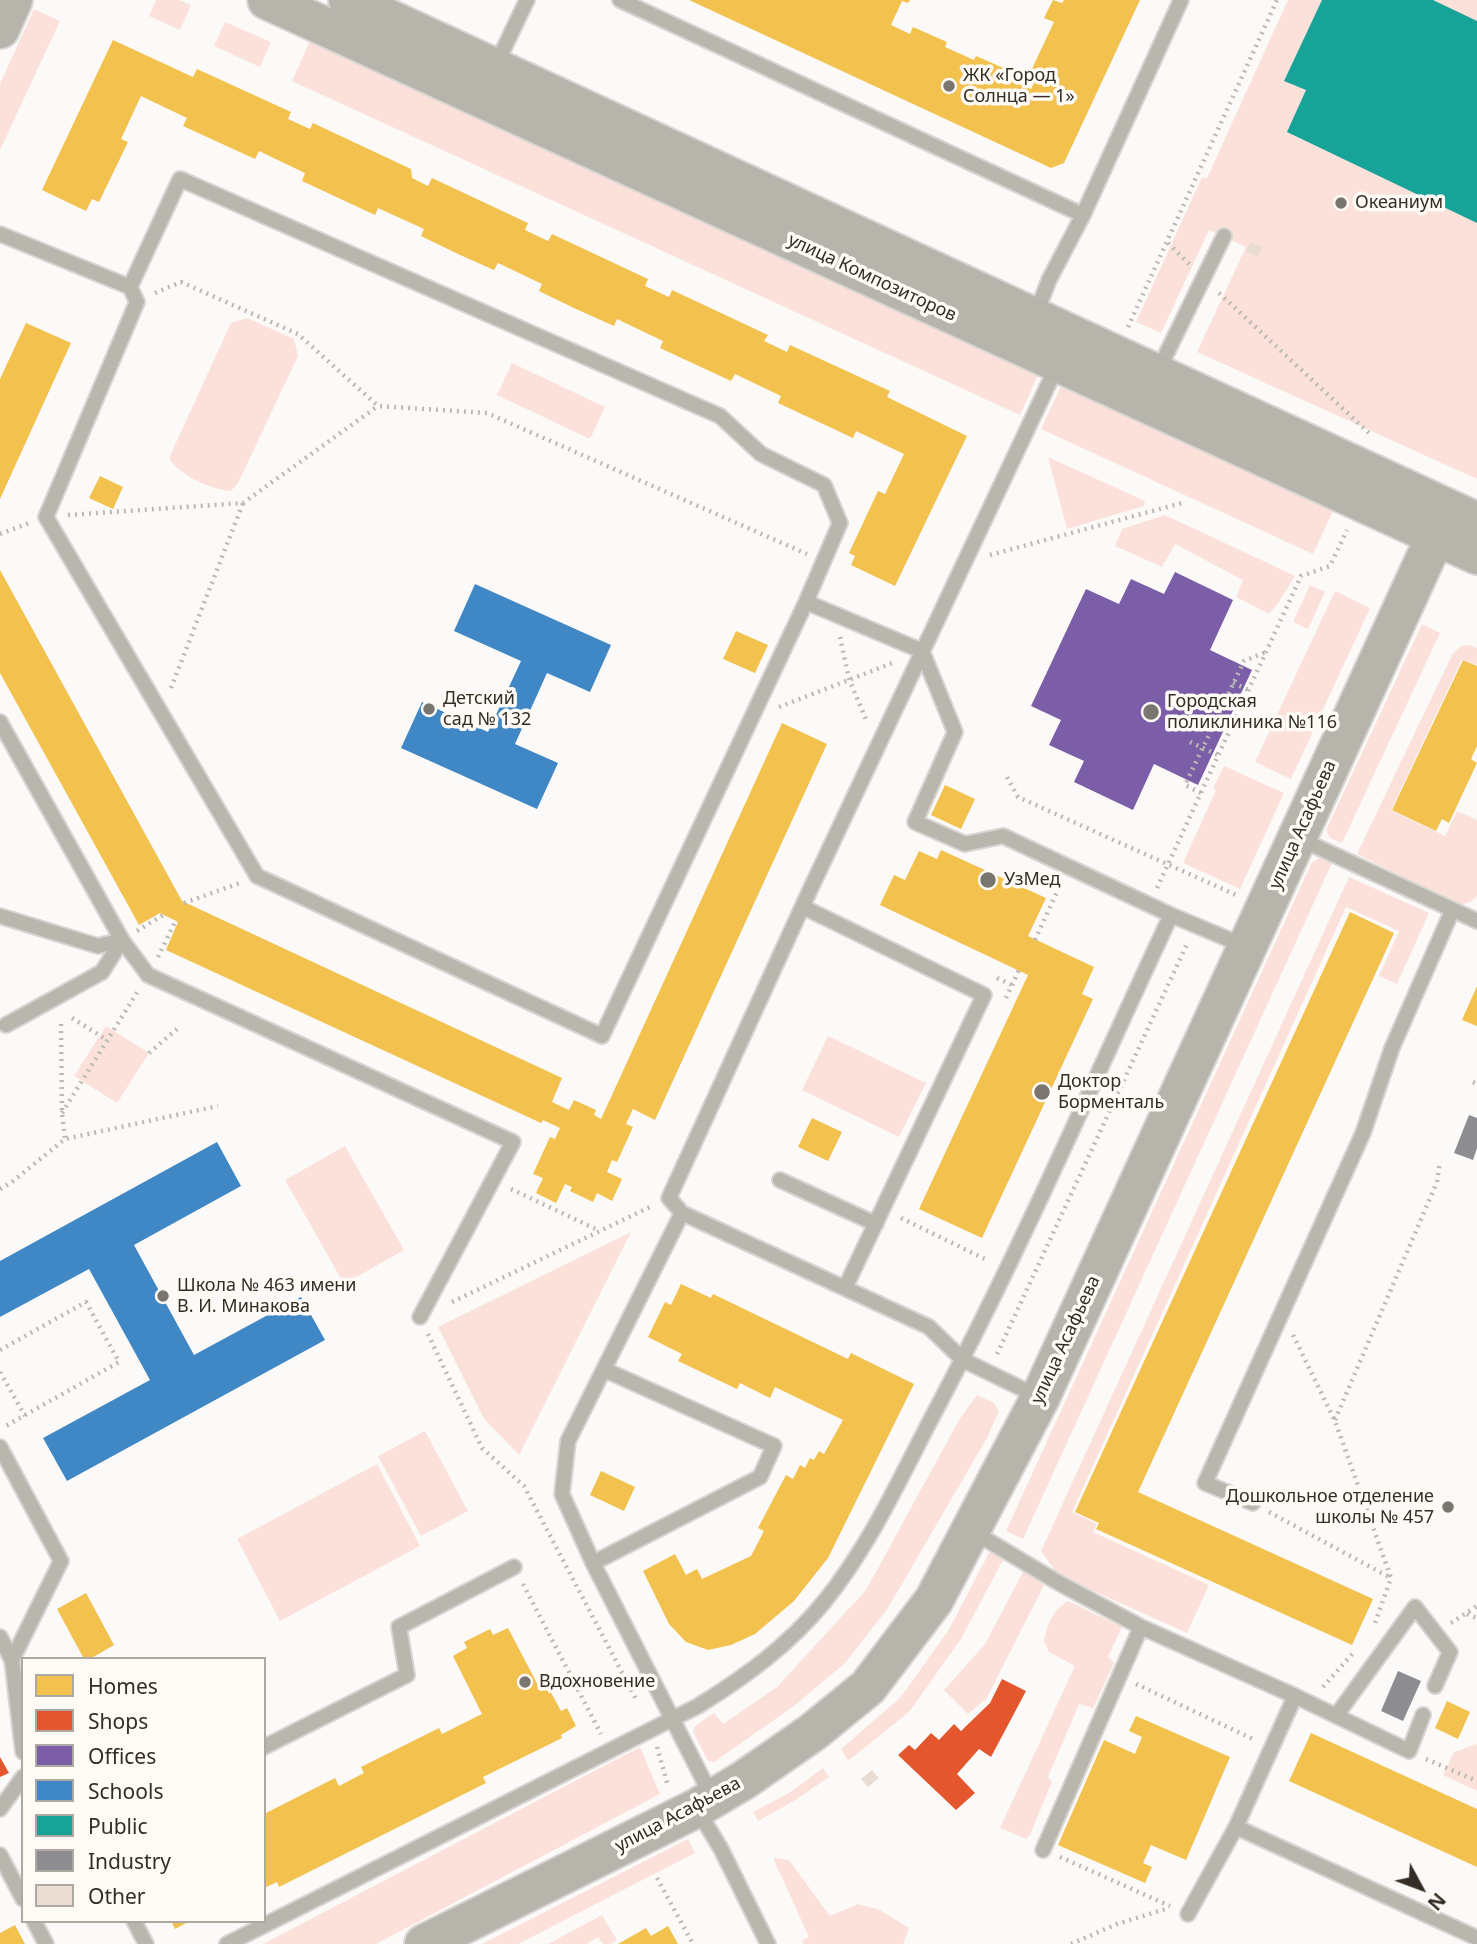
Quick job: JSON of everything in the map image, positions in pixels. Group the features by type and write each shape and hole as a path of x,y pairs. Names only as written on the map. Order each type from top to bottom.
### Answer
{"street":[{"path":"0,29 13,0"},
{"name":"улица Композиторов","path":"267,0 488,83 1034,317 1065,349"},
{"name":"улица Композиторов","path":"348,0 488,83 1149,388 1454,522 1477,555"},
{"name":"улица Асафьева","path":"424,1944 693,1800 744,1780 813,1732 868,1687 934,1600 1040,1398 1297,837 1454,522"}],"lane":[{"path":"488,83 527,0"},
{"path":"620,0 1083,215"},
{"path":"1034,317 1181,0"},
{"path":"0,234 130,288 136,302 46,517 257,876 602,1037 806,602 840,523 824,485 761,454 720,416 180,179 130,288"},
{"path":"1149,388 1224,236"},
{"path":"1040,1398 963,1360 929,1327 682,1213 669,1198 1065,349"},
{"path":"806,602 922,651 955,732 915,822 965,844 1003,836 1195,926 1247,947"},
{"path":"0,722 122,940 148,975 513,1142 420,1317"},
{"path":"1297,837 1452,911 1475,916"},
{"path":"803,907 984,995 845,1288"},
{"path":"1253,1503 1205,1483 1363,1133 1392,1048 1452,911"},
{"path":"227,1944 672,1720 740,1681 777,1651 823,1604 858,1557 963,1360 1171,915"},
{"path":"0,916 98,946 122,940"},
{"path":"0,929 16,920"},
{"path":"6,1025 102,972 122,940"},
{"path":"780,1180 876,1224"},
{"path":"682,1213 568,1441 562,1494 593,1563 672,1720 693,1800 721,1849 768,1944"},
{"path":"593,1563 760,1477 774,1446 605,1370"},
{"path":"0,1447 61,1561 12,1660"},
{"path":"971,1530 1059,1583 1141,1627 1302,1699 1409,1751 1423,1715"},
{"path":"266,1746 407,1675 399,1627 514,1567"},
{"path":"1336,1716 1415,1607 1450,1652 1435,1686"},
{"path":"1043,1850 1141,1627"},
{"path":"0,1637 12,1660 21,1735"},
{"path":"1188,1914 1236,1827 1272,1747 1302,1699"},
{"path":"0,1809 21,1780"},
{"path":"1236,1827 1477,1937"},
{"path":"0,1855 21,1895"},
{"path":"35,1923 46,1944"},
{"path":"135,1923 146,1944"}],"path":[{"path":"1128,328 1277,0"},
{"path":"1168,243 1376,439"},
{"path":"136,302 181,282 298,334 378,406 488,413 823,561"},
{"path":"0,534 46,517 243,503 378,406"},
{"path":"161,713 243,503"},
{"path":"964,562 1182,503"},
{"path":"1149,905 1301,576 1330,566 1347,530"},
{"path":"835,615 849,679 877,748"},
{"path":"751,718 922,651"},
{"path":"1201,793 1185,785 1202,748 1244,661 1266,652"},
{"path":"1233,683 1249,690"},
{"path":"1190,742 1218,755"},
{"path":"1007,776 1018,797 1240,897"},
{"path":"1035,940 1069,867"},
{"path":"184,903 257,876"},
{"path":"122,940 163,915"},
{"path":"62,1112 148,975 176,920"},
{"path":"989,1373 1195,926"},
{"path":"1000,1010 1019,970"},
{"path":"72,1018 107,1040"},
{"path":"61,1024 65,1139"},
{"path":"149,1053 177,1029"},
{"path":"0,1189 65,1139 218,1106"},
{"path":"1335,1421 1437,1182 1440,1161"},
{"path":"494,1181 599,1230"},
{"path":"669,1198 420,1317 482,1448 524,1486 652,1729 693,1800"},
{"path":"906,1206 900,1219 984,1258"},
{"path":"0,1350 86,1302 119,1363 0,1429"},
{"path":"1282,1312 1335,1421 1391,1578 1373,1631"},
{"path":"0,1372 24,1416"},
{"path":"1253,1503 1391,1578"},
{"path":"514,1567 610,1750"},
{"path":"1437,1633 1477,1606"},
{"path":"1466,1614 1477,1618"},
{"path":"1302,1699 1354,1652"},
{"path":"1119,1676 1272,1747"},
{"path":"1409,1751 1477,1780"},
{"path":"1043,1850 1172,1907 1117,1924 1071,1944"},
{"path":"657,1878 693,1944"}],"shaded area":[{"path":"156,0 179,0 191,5 180,30 149,16"},
{"name":"Океаниум","path":"1288,0 1477,0 1477,479 1197,352 1246,247 1209,230 1161,333 1136,322 1202,177 1207,178"},
{"path":"34,9 60,21 0,150 0,84"},
{"path":"225,22 271,42 260,67 214,46"},
{"path":"312,36 1039,373 1020,415 292,81"},
{"path":"247,318 294,339 298,356 238,483 231,491 197,480 180,470 169,458 231,323"},
{"path":"512,363 605,407 590,439 497,395"},
{"path":"1062,384 1334,509 1313,554 1041,429"},
{"path":"1048,457 1145,501 1144,506 1067,529"},
{"path":"1165,515 1295,576 1269,614 1236,597 1243,580 1175,544 1162,567 1115,546 1122,529"},
{"path":"1310,585 1325,592 1308,629 1293,622"},
{"path":"1335,591 1370,608 1291,779 1255,762"},
{"path":"1422,624 1440,633 1342,843 1330,838 1326,830"},
{"path":"1461,646 1477,648 1477,665 1462,659 1391,810 1445,836 1457,811 1477,820 1477,896 1460,905 1357,854 1452,655"},
{"path":"1224,766 1284,793 1240,889 1183,863"},
{"path":"1320,858 1332,863 1023,1539 1006,1531 1312,862"},
{"path":"1349,877 1429,913 1397,984 1379,976 1399,931 1346,907 1072,1512 1097,1524 1093,1532 1209,1585 1187,1633 1058,1575 1041,1551"},
{"path":"106,1026 149,1053 117,1103 74,1076"},
{"path":"828,1036 926,1083 899,1137 802,1090"},
{"path":"345,1146 404,1250 344,1284 285,1180"},
{"path":"631,1232 519,1455 484,1419 438,1327"},
{"path":"977,1395 994,1403 999,1411 987,1438 888,1608 845,1663 794,1706 714,1762 708,1761 693,1732 695,1726 714,1713 723,1724 777,1687 866,1590 959,1420"},
{"path":"425,1431 468,1511 421,1536 378,1456"},
{"path":"377,1464 420,1546 280,1621 237,1539"},
{"path":"990,1551 1004,1558 961,1639 909,1712 848,1761 841,1749 900,1698 948,1631"},
{"path":"1023,1572 1045,1583 987,1698 968,1714 944,1690 985,1644"},
{"path":"1068,1601 1122,1627 1108,1657 1114,1663 1093,1708 1079,1704 1048,1777 1052,1782 1026,1839 1000,1828 1075,1666 1049,1652 1044,1642 1051,1618"},
{"path":"1477,1744 1477,1791 1443,1775 1454,1752"},
{"path":"640,1747 660,1794 376,1944 263,1944"},
{"path":"823,1768 829,1777 758,1821 753,1812 789,1793"},
{"path":"688,1839 695,1853 518,1944 482,1944"},
{"path":"773,1858 789,1860 830,1916 858,1904 880,1910 909,1928 903,1944 803,1944 802,1940 809,1937"},
{"path":"602,1915 617,1940 611,1944 603,1944 598,1937 587,1944 548,1944"}],"building: Homes":[{"name":"ЖК «Город Солнца — 1»","path":"689,0 910,0 908,3 902,1 891,25 910,34 913,27 947,42 945,47 974,60 976,56 1008,70 1005,77 1031,89 1037,77 1030,73 1054,22 1044,18 1053,0 1062,3 1064,0 1140,0 1064,163 1051,168"},
{"path":"113,40 193,77 197,69 291,112 288,119 310,129 313,123 411,169 412,178 428,186 432,178 528,223 525,230 548,241 552,234 648,279 645,286 669,297 672,290 768,335 764,341 787,352 790,345 890,391 887,397 967,436 895,586 851,565 855,556 849,553 878,491 885,494 904,454 856,431 853,438 778,403 781,396 735,374 731,381 660,348 663,341 617,319 614,326 576,309 539,291 542,284 498,263 494,270 458,254 421,236 424,229 378,208 375,215 302,181 305,173 259,151 255,159 183,126 187,118 141,96 121,139 128,142 99,202 92,199 86,211 42,190"},
{"path":"26,323 71,343 0,499 0,379"},
{"path":"100,476 123,487 113,509 89,498"},
{"path":"0,570 182,901 562,1078 552,1102 569,1110 574,1100 596,1110 594,1115 601,1119 782,723 827,744 655,1120 633,1109 626,1124 633,1127 617,1162 612,1160 607,1172 622,1179 612,1201 597,1193 593,1202 570,1191 572,1187 565,1184 556,1203 536,1193 543,1178 533,1174 550,1137 555,1139 560,1128 543,1120 541,1123 166,950 178,922 160,913 139,925 0,673"},
{"path":"736,631 768,645 755,673 723,659"},
{"path":"1463,660 1477,666 1477,746 1471,759 1477,763 1449,823 1442,819 1436,831 1392,810"},
{"path":"945,785 975,799 961,829 931,815"},
{"path":"941,850 1046,898 1028,936 1094,967 1082,994 1093,999 982,1238 919,1209 1028,975 880,905 894,875 905,880 919,851 937,859"},
{"path":"1350,912 1394,933 1138,1492 1373,1599 1352,1645 1096,1529 1099,1523 1075,1512"},
{"path":"1477,986 1477,1026 1462,1020"},
{"path":"812,1118 842,1132 828,1161 798,1147"},
{"path":"681,1284 711,1298 713,1294 848,1359 851,1353 914,1384 828,1558 794,1601 755,1634 731,1645 708,1650 686,1642 669,1624 643,1571 675,1554 686,1575 697,1569 702,1579 751,1556 764,1531 758,1528 786,1475 793,1479 800,1465 805,1468 810,1458 814,1460 819,1451 824,1454 843,1420 775,1387 770,1398 740,1383 737,1389 678,1361 682,1354 648,1337 665,1302 671,1305"},
{"path":"601,1471 635,1487 624,1511 590,1495"},
{"path":"86,1593 114,1645 93,1657 83,1657 57,1609"},
{"path":"508,1628 541,1691 548,1687 561,1711 567,1708 576,1726 561,1735 562,1738 483,1777 486,1783 279,1887 277,1882 266,1887 266,1813 335,1778 339,1786 364,1773 361,1767 439,1728 442,1734 482,1714 453,1656 467,1648 464,1642 490,1629 493,1635"},
{"path":"1447,1701 1470,1712 1458,1739 1435,1728"},
{"path":"1136,1716 1230,1757 1186,1860 1151,1845 1143,1863 1152,1867 1145,1883 1058,1845 1104,1740 1135,1754 1142,1737 1129,1731"},
{"path":"1311,1733 1477,1809 1477,1867 1289,1781"},
{"path":"172,1923 186,1923 175,1929"},
{"path":"15,1925 25,1944 0,1944 0,1933"},
{"path":"668,1926 678,1944 618,1944 646,1928 651,1936"}],"building: Shops":[{"path":"1002,1679 1026,1691 991,1757 979,1749 957,1774 975,1793 956,1810 898,1755 909,1745 915,1750 931,1733 939,1740 954,1724 961,1731 990,1703"},
{"path":"0,1757 9,1773 0,1777"}],"building: Offices":[{"path":"1175,572 1233,600 1210,650 1252,670 1198,785 1154,764 1133,810 1074,782 1084,761 1049,745 1061,720 1031,706 1086,589 1119,604 1131,579 1164,594"}],"building: Schools":[{"path":"475,584 611,645 590,692 547,673 515,744 558,763 537,809 401,748 422,702 488,732 521,661 454,631"},
{"path":"217,1142 241,1186 134,1245 194,1355 301,1297 325,1340 67,1481 43,1438 150,1380 89,1269 0,1317 0,1261"}],"building: Public":[{"name":"Океаниум","path":"1322,0 1433,0 1477,21 1477,223 1287,132 1306,90 1284,81"}],"building: Industry":[{"path":"1469,1115 1477,1118 1477,1148 1473,1160 1454,1153"},
{"path":"1398,1671 1421,1681 1403,1721 1381,1711"}],"building: Other":[{"path":"1251,242 1262,247 1258,257 1246,251"},
{"path":"872,1770 879,1778 868,1787 861,1779"}],"place":[{"name":"ЖК «Город Солнца — 1»","path":"949,86"},
{"name":"Океаниум","path":"1341,203"},
{"name":"Детский сад № 132","path":"429,709"},
{"name":"Городская поликлиника №116","path":"1151,712"},
{"name":"УзМед","path":"988,880"},
{"name":"Доктор Борменталь","path":"1042,1092"},
{"name":"Школа № 463 имени В. И. Минакова","path":"163,1296"},
{"name":"Дошкольное отделение школы № 457","path":"1448,1507"},
{"name":"Вдохновение","path":"525,1682"}]}
